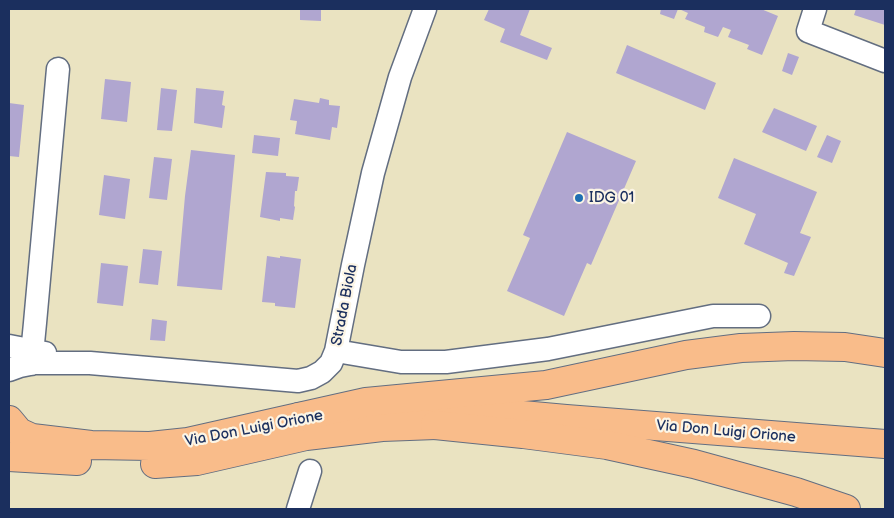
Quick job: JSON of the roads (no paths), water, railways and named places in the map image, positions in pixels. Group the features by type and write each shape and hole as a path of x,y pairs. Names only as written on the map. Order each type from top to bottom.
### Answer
{"main road":[{"path":"299,417 366,402 546,385 686,355 741,348 845,347 885,352"},
{"name":"Via Don Luigi Orione","path":"9,420 19,432 32,438 91,445 150,446 188,442 299,417 370,409 445,408 885,444"},
{"name":"Via Don Luigi Orione","path":"9,457 159,464 197,461 306,436 382,428 566,419"},
{"path":"436,425 607,445 694,464 787,489 846,509"}],"street":[{"name":"Strada Biola","path":"9,346 31,357 298,381 311,378 322,372 331,363 336,351 373,173 400,77 425,9"},
{"path":"815,9 808,31 885,61"},
{"path":"31,357 58,69"},
{"path":"336,351 402,362 446,362 548,349 713,316 759,316"},
{"name":"Strada Biola","path":"9,370 20,366 31,357"},
{"path":"298,509 310,471"}],"place":[{"name":"IDG 01","path":"579,198"}]}
